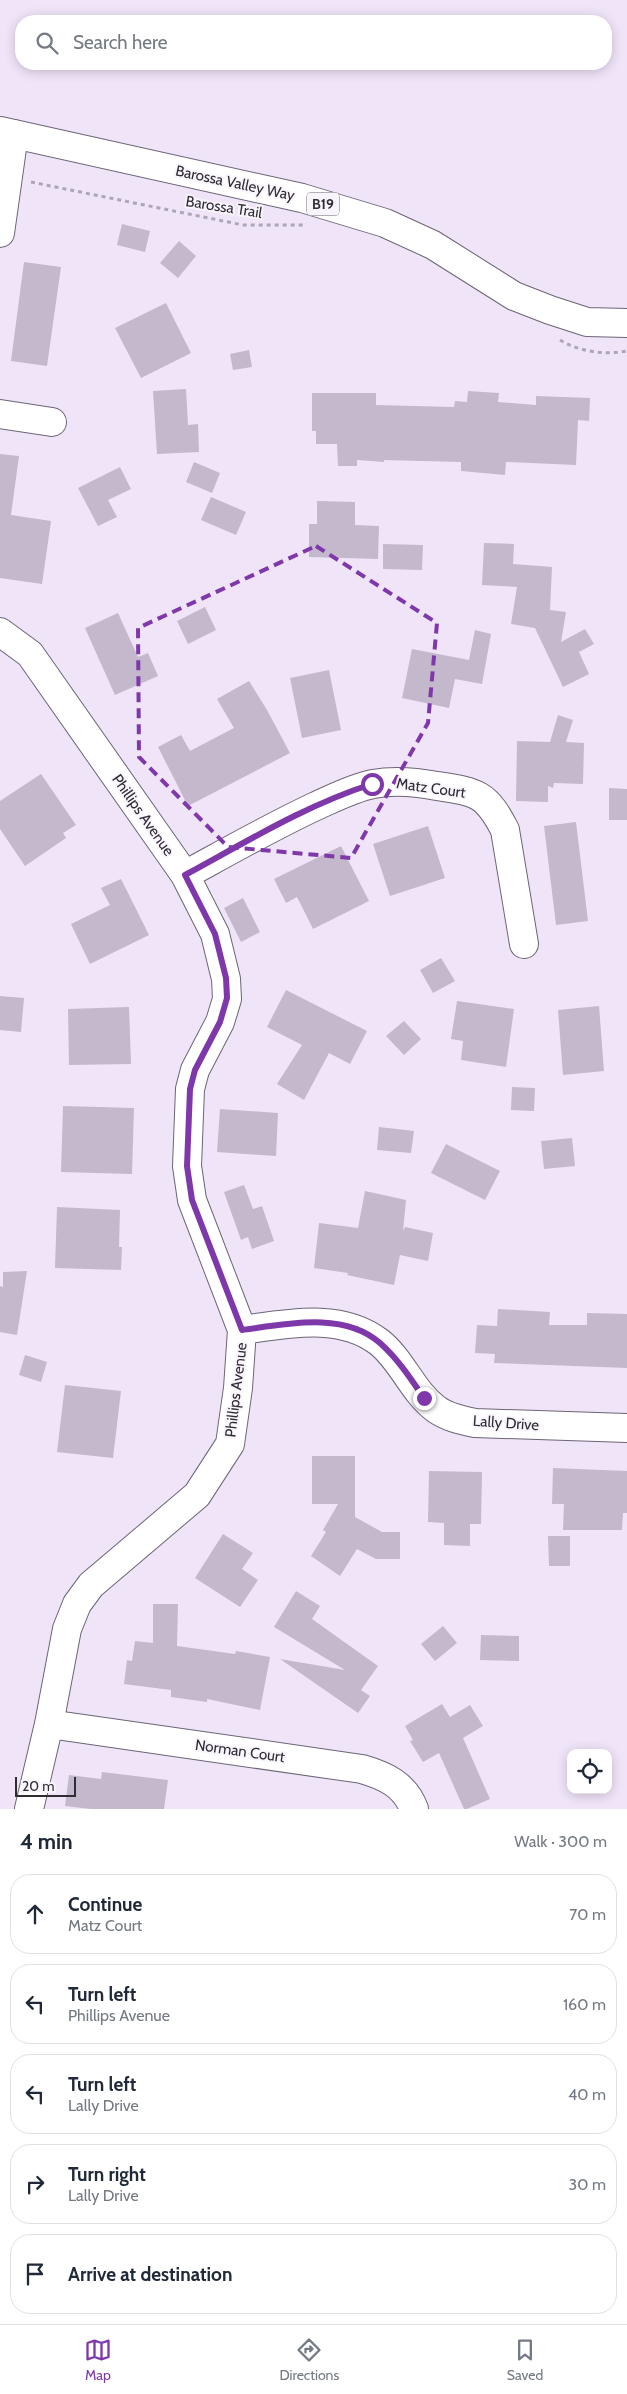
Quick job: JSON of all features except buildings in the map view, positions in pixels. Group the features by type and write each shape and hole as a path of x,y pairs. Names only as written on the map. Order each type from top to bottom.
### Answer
{"street":[{"path":"0,233 8,178 7,133"},
{"name":"Barossa Valley Way","path":"7,133 302,198 346,210 385,223 434,245 523,299 587,322 627,323"},
{"path":"0,414 52,422"},
{"name":"Phillips Avenue","path":"0,632 30,654 185,875 215,934 226,978 227,998 220,1022 195,1070 190,1089 187,1166 192,1200 242,1330 238,1388 230,1444 197,1495 91,1585 77,1604 67,1629 49,1724 29,1809"},
{"name":"Matz Court","path":"185,875 284,821 347,792 372,784 393,782 467,791 484,798 496,813 505,830 524,944"},
{"name":"Lally Drive","path":"242,1330 317,1322 339,1324 363,1332 379,1342 395,1358 424,1398 436,1409 452,1417 475,1423 627,1428"},
{"name":"Norman Court","path":"49,1724 362,1768 381,1774 397,1784 410,1798 414,1809"}],"path":[{"name":"Barossa Trail","path":"8,178 243,225 315,226"},
{"path":"553,336 574,349 599,352 627,352"}],"highlighted area":[{"path":"316,546 437,623 428,723 351,858 228,847 139,757 138,628"}],"route":[{"path":"372,784 347,792 284,821 185,875 215,934 226,978 227,998 220,1022 195,1070 190,1089 187,1166 192,1200 242,1330 317,1322 339,1324 363,1332 379,1342 395,1358 424,1398"}]}
